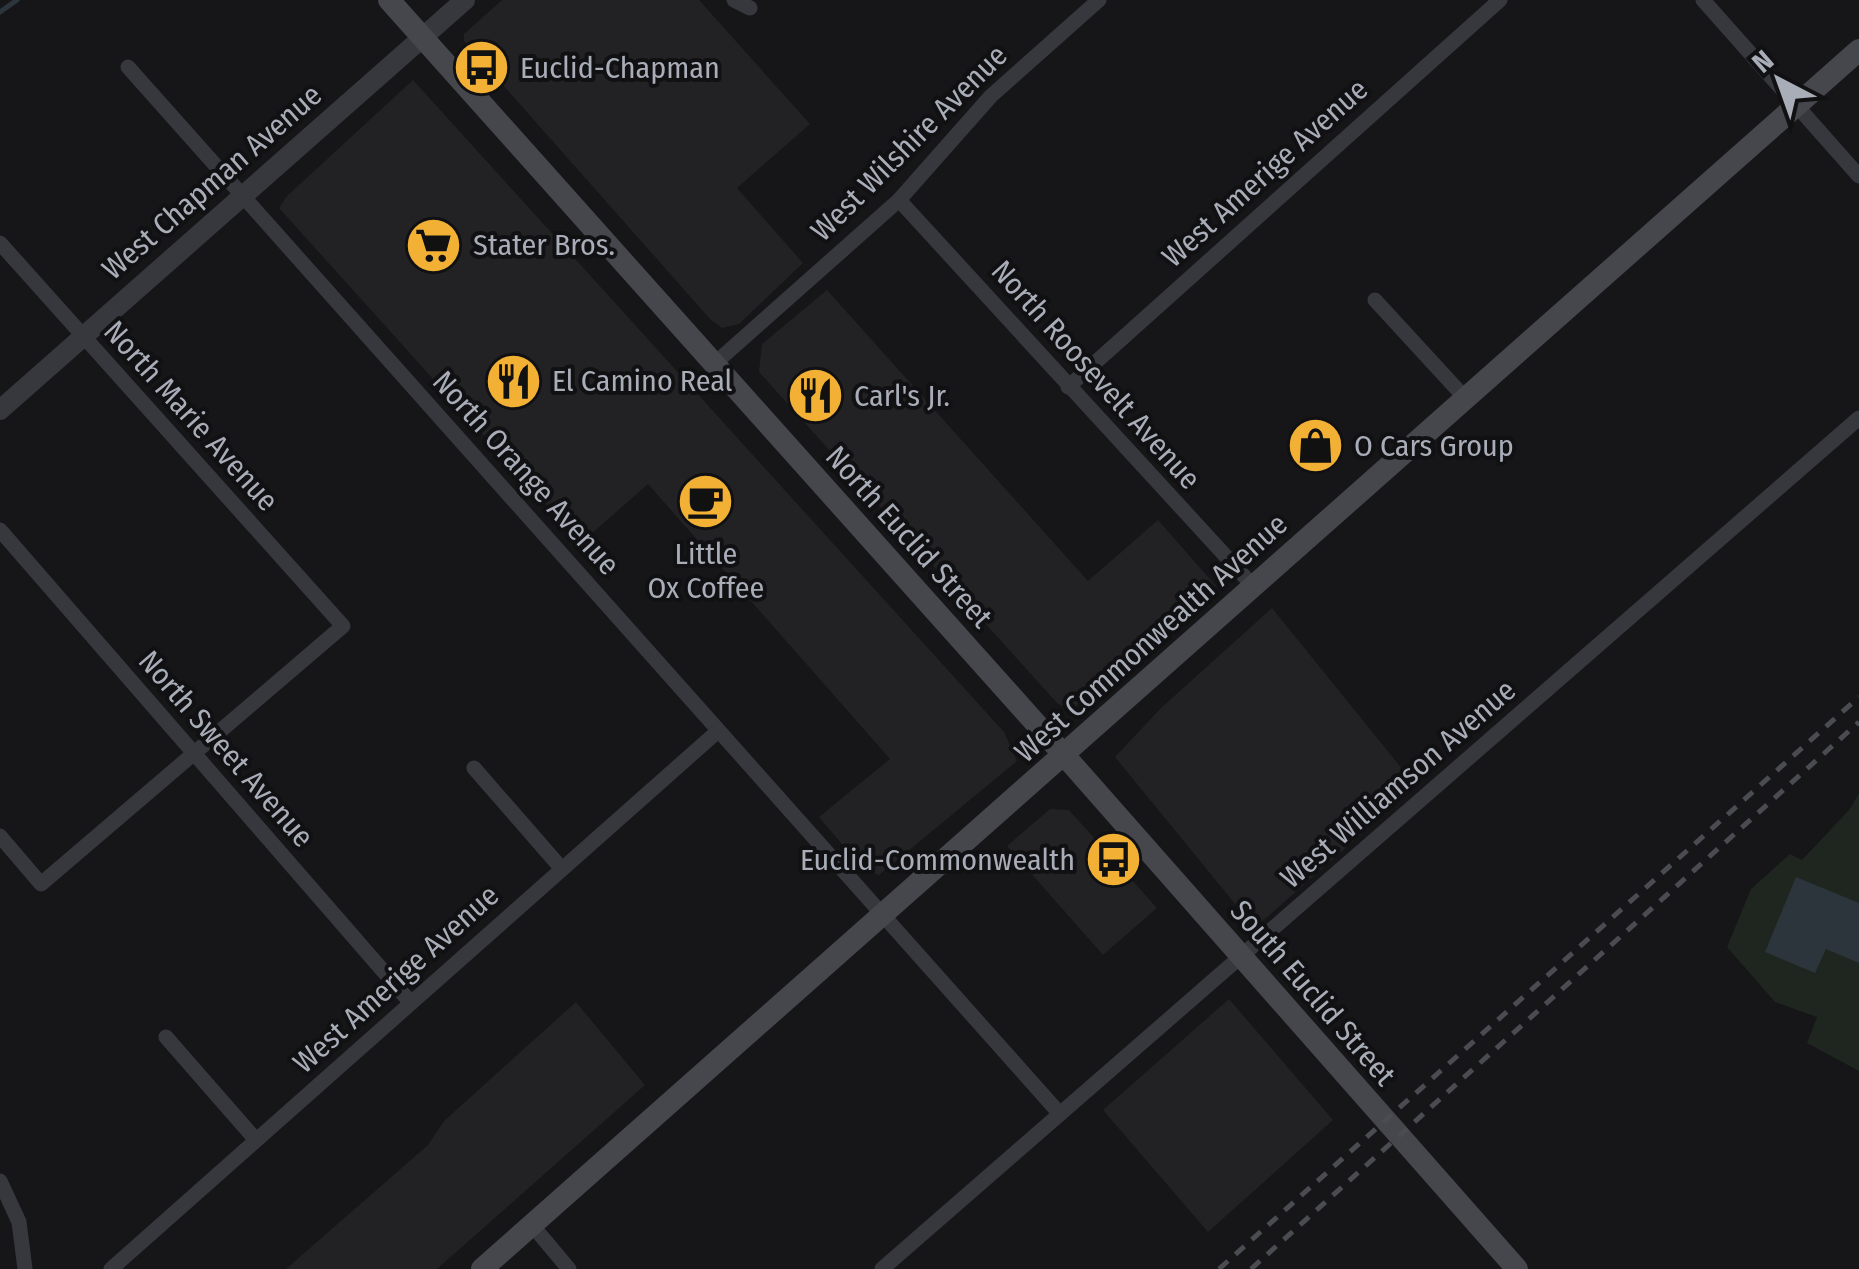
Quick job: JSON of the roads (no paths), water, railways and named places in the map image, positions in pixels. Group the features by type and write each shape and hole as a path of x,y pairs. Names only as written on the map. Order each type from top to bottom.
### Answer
{"main road":[{"name":"North Euclid Street","path":"389,0 1064,755"},
{"name":"West Commonwealth Avenue","path":"482,1269 1859,50"},
{"name":"South Euclid Street","path":"1064,755 1517,1269"}],"street":[{"name":"West Chapman Avenue","path":"0,410 465,0"},
{"path":"734,0 750,8"},
{"name":"West Wilshire Avenue","path":"713,364 899,200 992,96 1099,0"},
{"name":"West Amerige Avenue","path":"1068,387 1500,0"},
{"path":"1702,0 1859,176"},
{"name":"North Orange Avenue","path":"128,67 1060,1114"},
{"name":"North Roosevelt Avenue","path":"899,200 1254,587"},
{"name":"North Marie Avenue","path":"0,242 342,626 192,753"},
{"path":"1375,300 1466,398"},
{"name":"West Williamson Avenue","path":"882,1269 1859,418"},
{"name":"North Sweet Avenue","path":"0,530 411,1003"},
{"name":"West Amerige Avenue","path":"111,1269 718,731"},
{"path":"0,836 41,884 192,753"},
{"path":"474,768 562,868"},
{"path":"166,1037 256,1140"},
{"path":"0,1181 19,1222 25,1269"},
{"path":"532,1225 569,1269"}],"waterway":[{"path":"0,12 17,0"}],"railway":[{"path":"1219,1269 1859,697"},
{"path":"1251,1269 1859,722"}],"place":[{"name":"Euclid-Chapman","path":"481,68"},
{"name":"Stater Bros.","path":"434,245"},
{"name":"El Camino Real","path":"513,381"},
{"name":"Carl's Jr.","path":"815,396"},
{"name":"O Cars Group","path":"1315,446"},
{"name":"Little Ox Coffee","path":"706,501"},
{"name":"Euclid-Commonwealth","path":"1114,860"}]}
